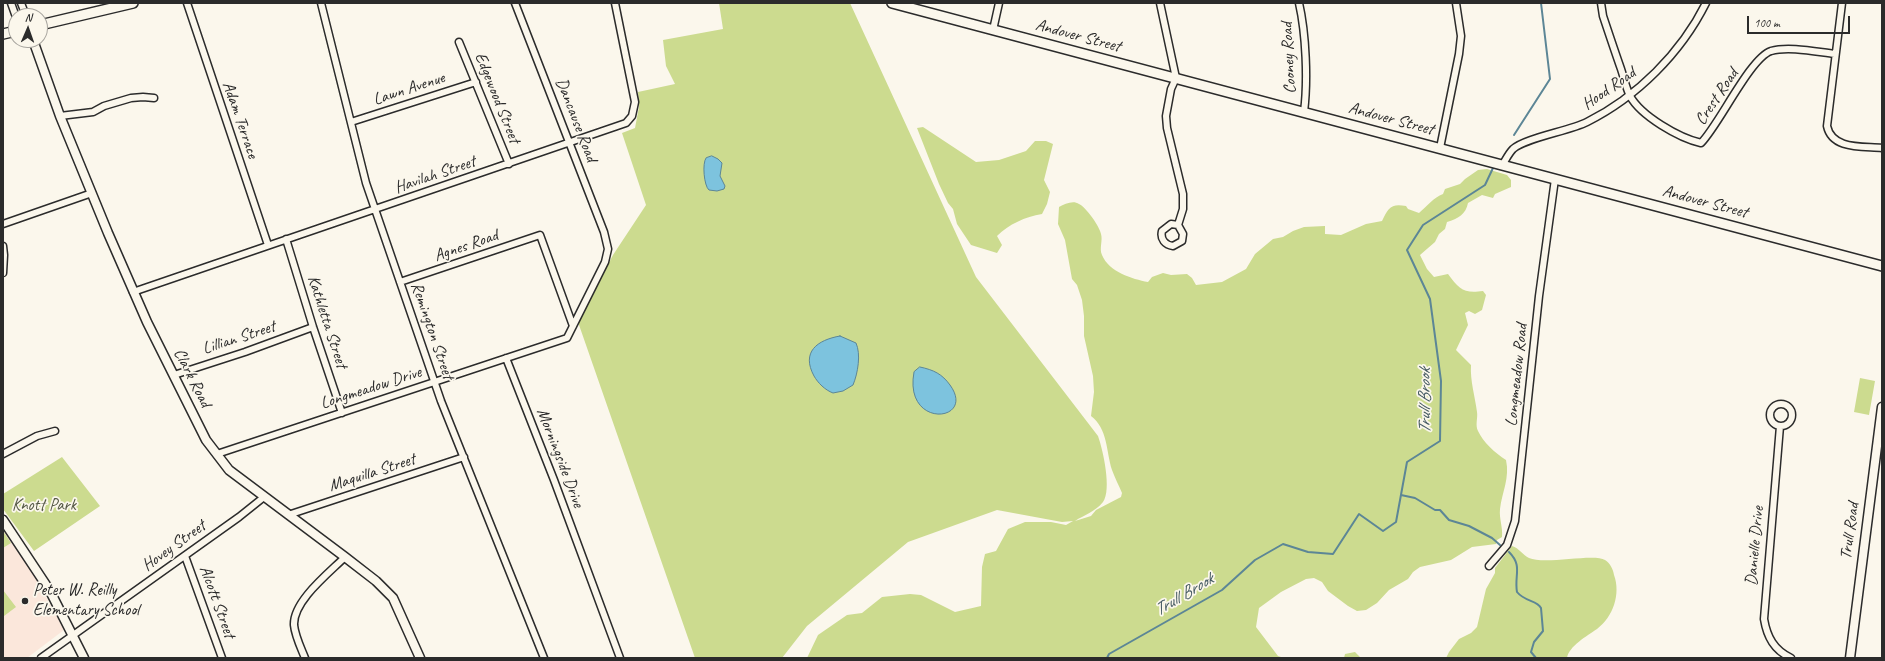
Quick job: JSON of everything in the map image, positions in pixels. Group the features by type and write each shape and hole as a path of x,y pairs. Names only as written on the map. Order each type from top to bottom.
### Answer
{"main road":[{"path":"48,23 133,3"},
{"name":"Andover Street","path":"892,3 1503,164 1882,266"}],"street":[{"name":"Adam Terrace","path":"186,3 268,245"},
{"name":"Remington Street","path":"321,3 366,184 435,382 544,658"},
{"name":"Dancause Road","path":"515,3 604,232 608,249"},
{"name":"Havilah Street","path":"134,292 509,164 569,142 620,126 629,121 635,105 615,3"},
{"path":"993,30 998,3"},
{"path":"1160,3 1176,78 1171,89 1166,116 1183,194 1183,209 1178,225"},
{"name":"Cooney Road","path":"1299,3 1303,34 1306,95 1304,112"},
{"path":"1440,148 1461,36 1456,3"},
{"path":"1600,3 1630,95"},
{"name":"Hood Road","path":"1503,164 1514,148 1588,122 1630,95 1678,48 1706,3"},
{"path":"1842,3 1827,126 1828,132 1839,142 1850,145 1882,148"},
{"name":"Edgewood Street","path":"459,42 509,164"},
{"name":"Clark Road","path":"36,48 60,116 134,292 206,440 229,470 376,581 393,598 420,658"},
{"name":"Crest Road","path":"1630,95 1640,108 1678,136 1701,143 1760,59 1770,51 1786,49 1835,54"},
{"name":"Lawn Avenue","path":"351,122 476,82"},
{"path":"60,116 93,112 104,106 131,98 154,98"},
{"name":"Longmeadow Road","path":"1489,566 1507,544 1515,521 1540,288 1556,179"},
{"path":"3,224 92,193"},
{"name":"Agnes Road","path":"400,282 540,236 573,326"},
{"name":"Kathletta Street","path":"286,239 313,327 342,413"},
{"path":"3,246 3,272"},
{"name":"Longmeadow Drive","path":"217,454 567,338 605,262 608,249"},
{"name":"Lillian Street","path":"174,375 245,352 313,327"},
{"name":"Morningside Drive","path":"506,358 554,480 620,658"},
{"name":"Trull Road","path":"1850,658 1882,407"},
{"name":"Danielle Drive","path":"1780,426 1764,619 1768,634 1773,644 1781,652 1791,658"},
{"path":"3,454 37,436 55,431"},
{"name":"Maquilla Street","path":"288,515 464,457"},
{"name":"Hovey Street","path":"41,658 185,556 264,497"},
{"path":"3,520 50,591 84,658"},
{"name":"Alcott Street","path":"185,556 222,658"},
{"path":"304,658 294,626 298,609 304,600 345,557"}],"shaded area":[{"name":"Peter W. Reilly Elementary School","path":"3,528 32,571 64,630 27,658 3,658"}],"green space":[{"path":"719,3 850,3 976,277 1098,436 1106,470 1106,496 1097,508 1075,521 1091,516 1096,510 1121,497 1122,493 1112,470 1104,434 1097,421 1091,416 1094,392 1093,376 1084,336 1082,300 1077,285 1072,279 1065,240 1058,224 1059,207 1074,202 1085,209 1100,231 1101,250 1105,261 1122,274 1148,282 1152,277 1163,273 1171,275 1187,274 1192,278 1196,285 1222,282 1246,269 1255,254 1273,239 1283,237 1304,227 1325,226 1325,234 1341,235 1366,224 1382,221 1388,210 1393,206 1406,206 1408,209 1419,213 1433,200 1443,194 1445,189 1460,184 1478,170 1487,169 1507,175 1511,180 1511,187 1495,194 1493,198 1482,195 1468,203 1463,213 1458,218 1447,222 1445,229 1439,234 1435,242 1420,255 1427,269 1434,277 1448,274 1462,289 1471,292 1483,291 1486,295 1482,310 1475,314 1469,311 1465,313 1468,325 1456,350 1471,365 1471,377 1477,412 1478,431 1490,447 1506,460 1507,473 1500,509 1502,537 1497,540 1496,544 1472,547 1451,560 1420,567 1413,572 1408,579 1389,590 1377,603 1366,610 1357,611 1348,606 1328,591 1322,582 1314,578 1306,579 1281,592 1259,608 1256,627 1278,656 1284,658 807,658 818,635 847,615 862,613 882,597 910,594 921,595 955,612 981,606 982,567 985,554 996,551 1008,529 1025,522 1051,522 1066,525 1073,521 1062,522 997,510 908,542 807,626 782,658 695,658 578,322 613,255 646,205 622,133 635,128 639,107 638,92 675,84 666,66 663,40 723,29"},
{"path":"923,127 976,162 999,160 1026,151 1035,141 1046,141 1053,144 1044,180 1050,192 1047,204 1042,214 1029,217 1018,222 997,236 1002,245 997,253 971,245 957,224 953,209 948,203 939,184 917,128"},
{"path":"1860,378 1875,381 1869,415 1854,412"},
{"name":"Knott Park","path":"62,457 100,506 34,551 3,509 3,494"},
{"path":"3,531 11,543 3,548"},
{"path":"1512,546 1517,548 1529,558 1536,560 1599,558 1605,560 1612,568 1617,590 1611,612 1603,624 1571,649 1567,658 1446,658 1459,639 1471,633 1477,627 1486,589 1495,573 1495,568"},
{"path":"3,590 16,607 4,616 3,615"},
{"path":"1355,652 1361,658 1344,658 1345,654"}],"water":[{"path":"712,156 722,163 720,176 725,186 724,189 717,191 709,190 707,188 705,179 705,161 706,158"},
{"path":"840,336 856,343 858,347 858,364 853,385 843,391 833,393 820,384 816,379 810,368 809,360 810,354 818,344"},
{"path":"920,367 937,373 950,385 956,397 954,407 948,412 938,414 928,411 919,404 913,391 914,372"}],"waterway":[{"name":"Trull Brook","path":"1514,135 1550,79 1541,3"},
{"name":"Trull Brook","path":"1107,658 1109,654 1222,590 1255,560 1283,544 1308,552 1333,554 1359,514 1383,531 1396,522 1407,462 1440,441 1441,381 1430,299 1407,250 1423,225 1485,185 1493,168"},
{"path":"1401,495 1415,498 1435,510 1440,510 1449,520 1469,526 1492,538 1500,545"},
{"path":"1509,552 1517,566 1517,592 1524,598 1539,605 1541,608 1543,631 1534,642 1531,652 1536,658"}],"place":[{"name":"Peter W. Reilly Elementary School","path":"25,601"}]}
